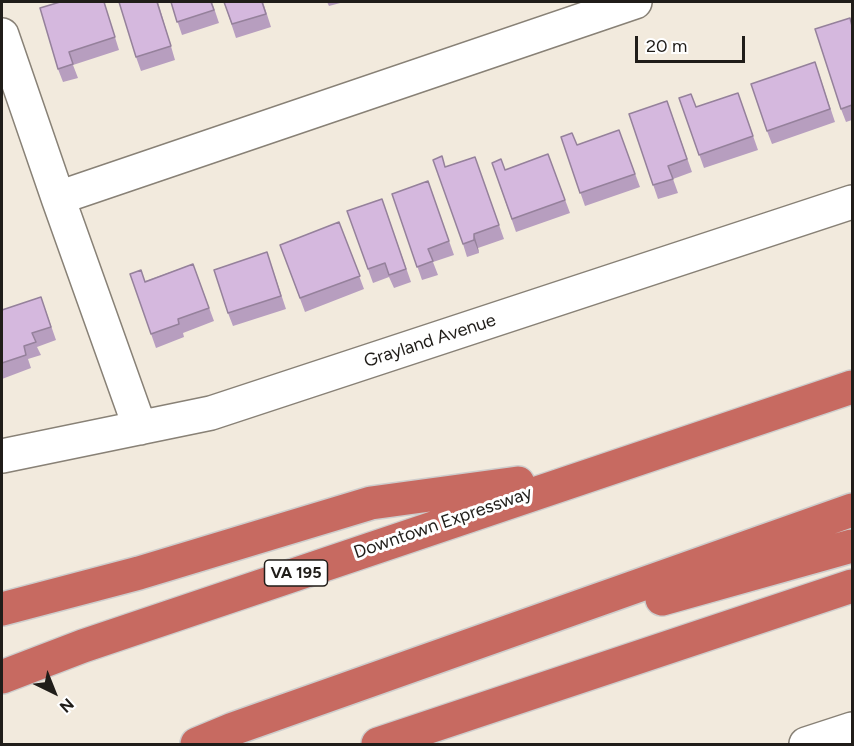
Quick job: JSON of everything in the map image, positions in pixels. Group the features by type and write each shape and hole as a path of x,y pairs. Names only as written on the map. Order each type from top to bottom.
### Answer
{"highway":[{"name":"Downtown Expressway","path":"2,676 94,642 591,473 852,387"},
{"path":"2,609 140,573 371,503 591,473"},
{"path":"197,744 233,729 852,510"},
{"path":"386,675 852,546"},
{"path":"378,744 852,586"}],"street":[{"path":"58,198 635,2"},
{"path":"2,35 140,428"},
{"name":"Grayland Avenue","path":"2,456 211,413 852,202"},
{"path":"806,744 852,729"}],"building":[{"path":"60,2 104,2 115,37 69,52 73,64 58,69 40,8"},
{"path":"119,2 157,2 171,46 136,57"},
{"path":"171,2 211,2 214,10 177,22"},
{"path":"224,2 262,2 266,14 232,24"},
{"path":"850,18 852,26 852,105 841,109 815,29"},
{"path":"815,62 830,109 767,131 751,84"},
{"path":"738,93 753,136 699,155 679,98 691,94 696,107"},
{"path":"667,101 687,159 668,166 673,179 653,185 629,114"},
{"path":"619,130 635,174 580,193 561,137 572,133 577,145"},
{"path":"548,154 565,200 512,219 492,163 501,159 505,170"},
{"path":"442,156 445,167 475,157 499,225 474,234 474,240 463,244 433,160"},
{"path":"428,181 449,241 428,249 433,261 417,267 392,194"},
{"path":"382,199 406,269 389,275 385,263 368,269 347,211"},
{"path":"339,222 360,276 300,298 280,245"},
{"path":"267,252 281,296 228,313 214,270"},
{"path":"193,264 209,308 178,319 179,324 151,334 130,274 141,270 145,282"},
{"path":"41,297 51,327 32,333 36,342 24,346 26,355 2,363 2,310"}]}
